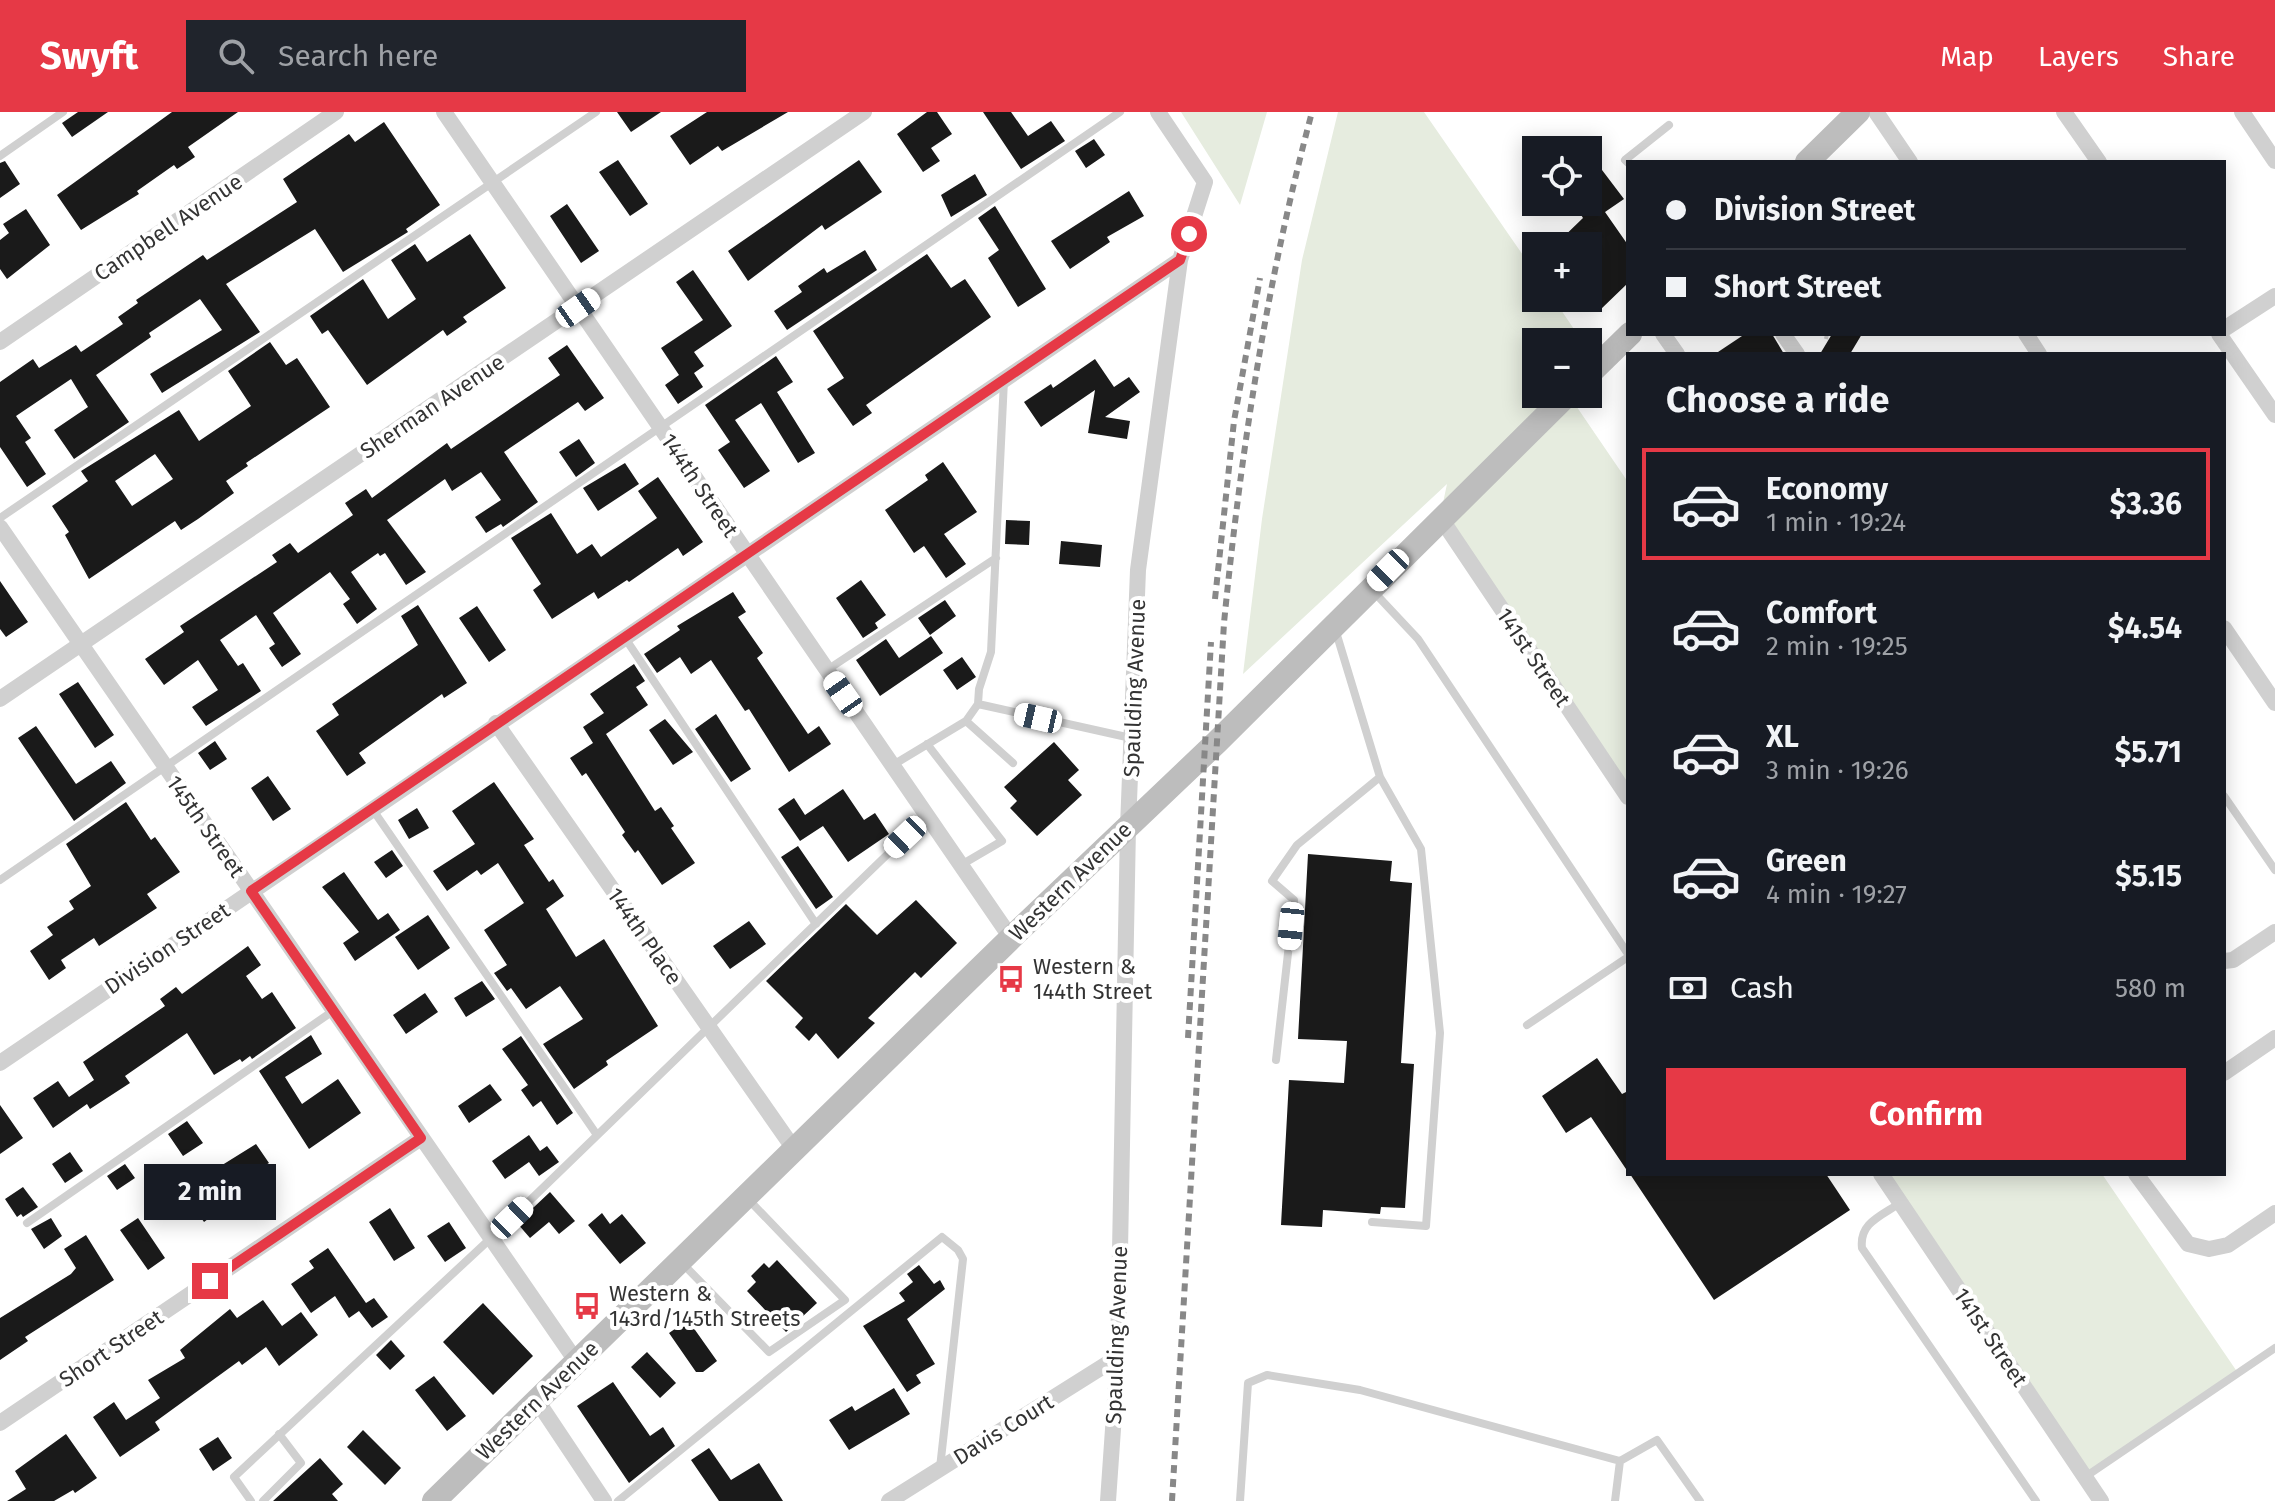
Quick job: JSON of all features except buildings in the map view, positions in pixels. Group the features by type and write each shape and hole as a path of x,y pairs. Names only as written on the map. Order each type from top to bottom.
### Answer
{"main road":[{"path":"1809,160 1858,112"},
{"path":"1602,361 1628,336"},
{"name":"Western Avenue","path":"434,1501 1128,827 1553,408"}],"street":[{"name":"Campbell Avenue","path":"0,342 336,112"},
{"name":"144th Street","path":"444,112 1011,938"},
{"name":"Sherman Avenue","path":"0,699 864,112"},
{"path":"1158,112 1205,182 1180,260"},
{"path":"1876,112 1909,160"},
{"path":"2064,112 2098,160"},
{"path":"2242,112 2275,161"},
{"name":"Division Street","path":"0,1063 1180,260"},
{"name":"Spaulding Avenue","path":"1108,1501 1118,1357 1128,827 1138,570 1180,260"},
{"path":"2226,328 2275,296"},
{"path":"2220,336 2275,415"},
{"name":"141st Street","path":"1440,517 1626,794"},
{"name":"145th Street","path":"0,527 576,1361"},
{"path":"2226,631 2275,703"},
{"name":"144th Place","path":"496,723 794,1149"},
{"path":"2226,961 2233,960 2275,932"},
{"path":"2226,1072 2275,1038"},
{"name":"Short Street","path":"0,1423 421,1138"},
{"name":"141st Street","path":"1882,1176 2101,1501"},
{"path":"2137,1176 2188,1244 2209,1249 2228,1245 2275,1213"},
{"name":"Davis Court","path":"889,1501 1118,1357"},
{"path":"536,1399 604,1501"}],"lane":[{"path":"0,156 63,112"},
{"path":"0,518 596,112"},
{"path":"0,880 1120,112"},
{"path":"1626,161 1669,125"},
{"path":"893,765 966,721 978,704 979,689 991,652 1004,380"},
{"path":"827,670 996,558"},
{"path":"1370,587 1418,639 1626,952"},
{"path":"1333,624 1380,777 1421,849 1440,1033 1426,1226 1372,1222"},
{"path":"624,637 816,924"},
{"path":"978,704 1133,738"},
{"path":"966,721 1013,763"},
{"path":"927,744 1002,841 961,865"},
{"path":"1276,1060 1294,900 1272,881 1297,845 1380,777"},
{"path":"2226,799 2275,870"},
{"path":"372,808 597,1135"},
{"path":"251,1501 234,1477 490,1239 927,815"},
{"path":"1527,1025 1626,956"},
{"path":"27,1223 333,1011"},
{"path":"680,1261 769,1352 845,1300 745,1197"},
{"path":"1901,1203 1866,1226 1861,1237 1862,1248 2036,1501"},
{"path":"618,1501 942,1237 958,1250 963,1259 940,1469"},
{"path":"2085,1477 2275,1348"},
{"path":"1240,1501 1248,1383 1267,1375 1360,1390 1620,1461 1657,1440 1700,1501"},
{"path":"263,1501 301,1463 279,1434"},
{"path":"1615,1501 1620,1461"}],"shaded area":[{"path":"1181,112 1267,112 1240,205"},
{"path":"1338,112 1424,112 1522,254 1522,312 1562,312 1573,328 1522,328 1522,408 1578,408 1626,479 1626,794 1440,517 1447,484 1243,674 1262,519 1302,260"},
{"path":"1883,1176 2103,1176 2238,1373 2085,1477"}],"railway":[{"path":"1172,1501 1224,623 1247,430 1269,302 1312,112"},
{"path":"1215,599 1234,421 1260,278"},
{"path":"1188,1038 1211,642"}],"place":[{"name":"Western & 144th Street","path":"1011,979"},
{"name":"Western & 143rd/145th Streets","path":"587,1306"}],"route":[{"path":"210,1281 421,1138 251,891 1180,260 1189,234"}]}
